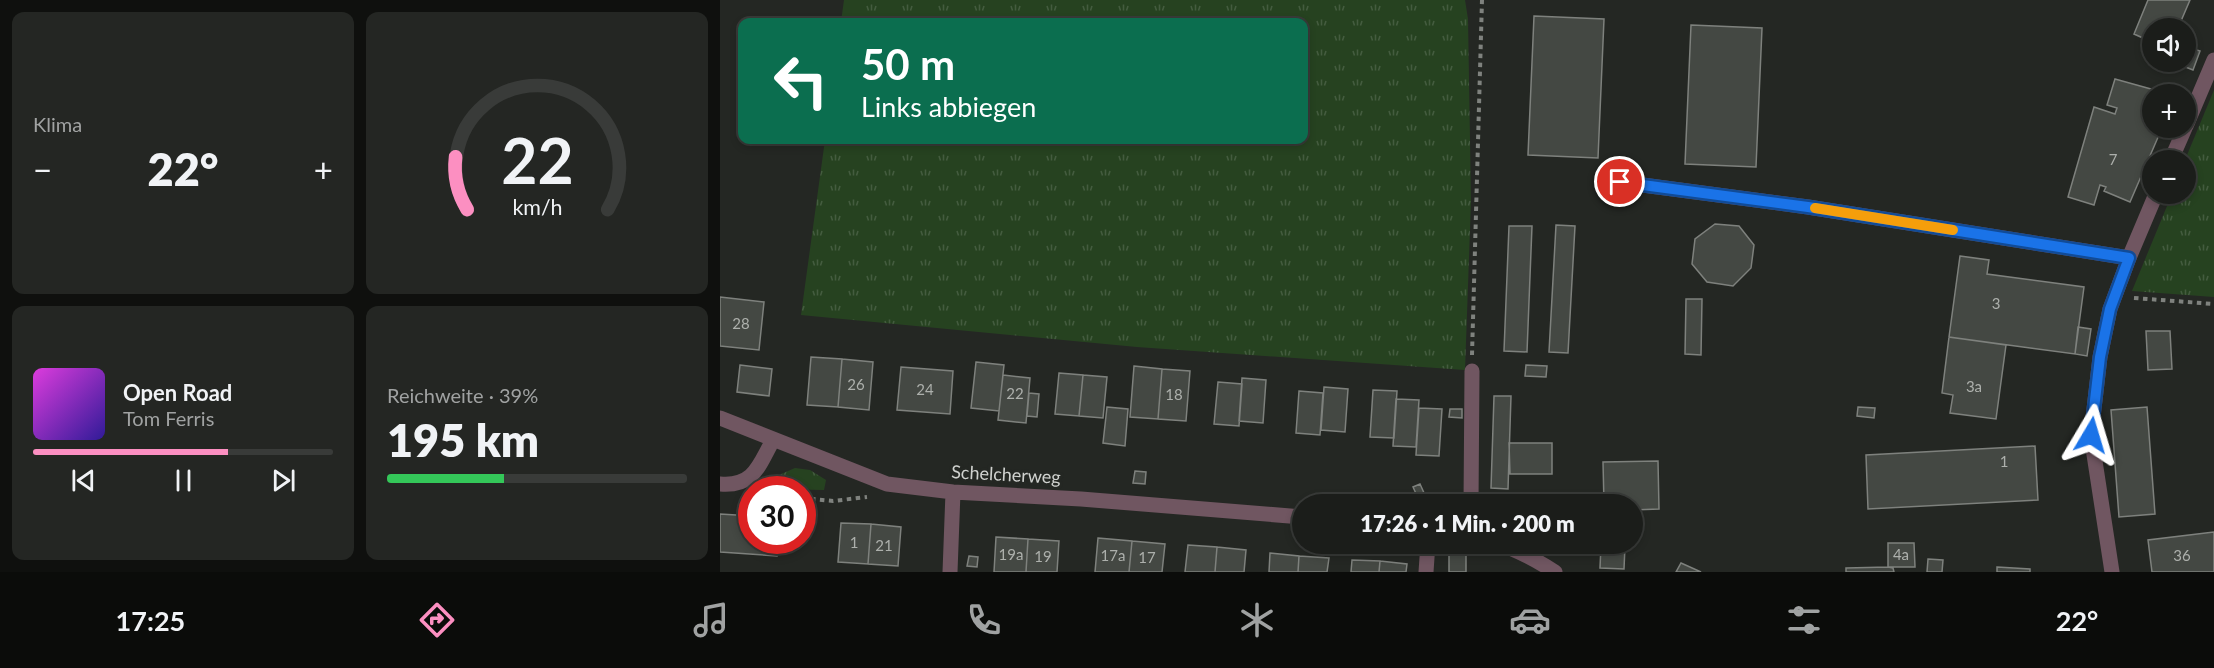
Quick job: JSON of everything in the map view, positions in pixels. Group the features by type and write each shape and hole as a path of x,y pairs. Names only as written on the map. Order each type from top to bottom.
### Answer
{"street":[{"path":"2196,102 2214,60"},
{"path":"1620,182 1808,207 2129,258"},
{"path":"2112,572 2091,435 2100,357 2115,297 2152,204"},
{"path":"1471,494 1472,371"},
{"name":"Schelcherweg","path":"720,418 886,484 953,492 1081,499 1292,516"},
{"path":"720,484 742,483 754,474 773,440"},
{"path":"950,572 953,492"},
{"path":"1426,572 1427,554"},
{"path":"1523,554 1555,572"}],"path":[{"path":"1472,371 1482,0"},
{"path":"2115,297 2214,304"},
{"path":"816,499 833,501 873,496 886,484"}],"green space":[{"path":"844,0 1465,0 1468,19 1471,201 1465,370 1137,347 801,315 824,144 1308,144 1308,18 842,18"},
{"path":"2214,90 2214,297 2132,291 2168,204 2196,204 2196,150 2189,150"},
{"path":"795,468 810,470 826,480 824,490 816,490 816,476 779,475"}],"building":[{"path":"2148,0 2190,0 2182,18 2142,18 2142,38 2134,34"},
{"path":"1534,16 1604,19 1598,158 1528,155"},
{"path":"1691,25 1762,28 1756,167 1685,164"},
{"path":"2196,50 2200,51 2196,62"},
{"path":"2115,79 2142,86 2142,138 2158,138 2153,150 2142,150 2142,174 2130,202 2104,191 2106,187 2100,185 2094,205 2068,197 2094,107 2115,114 2117,108 2107,105"},
{"path":"1715,224 1739,226 1754,245 1751,268 1733,286 1707,282 1692,264 1695,239"},
{"path":"1556,225 1575,226 1568,353 1549,352"},
{"path":"1509,226 1532,226 1527,352 1504,351"},
{"path":"1960,256 1989,260 1987,274 2084,287 2075,354 1949,337"},
{"path":"720,297 764,302 759,350 720,346"},
{"path":"1686,299 1702,299 1701,355 1685,354"},
{"path":"2078,327 2091,329 2087,356 2075,354"},
{"path":"2146,331 2170,331 2172,369 2148,370"},
{"path":"1949,337 2006,345 1996,419 1950,413 1953,395 1942,393"},
{"path":"811,357 842,359 838,407 807,405"},
{"path":"842,359 873,362 869,410 838,407"},
{"path":"976,362 1004,365 999,411 971,408"},
{"path":"740,365 772,369 769,396 737,392"},
{"path":"1526,365 1547,366 1546,377 1525,376"},
{"path":"1134,366 1162,369 1158,419 1130,417"},
{"path":"901,367 953,371 950,414 897,410"},
{"path":"1162,369 1190,371 1186,421 1158,419"},
{"path":"1059,373 1083,375 1079,416 1055,414"},
{"path":"1003,375 1030,378 1026,423 998,420"},
{"path":"1083,375 1107,377 1103,418 1079,416"},
{"path":"1242,378 1266,380 1263,423 1239,421"},
{"path":"1218,382 1242,384 1239,426 1214,424"},
{"path":"1324,387 1348,389 1345,432 1321,430"},
{"path":"1373,390 1397,391 1394,438 1370,437"},
{"path":"1299,391 1323,393 1320,435 1296,433"},
{"path":"1029,393 1039,394 1037,417 1027,416"},
{"path":"1494,396 1511,396 1508,489 1491,488"},
{"path":"1396,399 1419,400 1416,447 1393,446"},
{"path":"1107,407 1128,409 1125,446 1103,443"},
{"path":"1858,407 1875,408 1874,418 1857,416"},
{"path":"2147,407 2155,514 2119,517 2111,410"},
{"path":"1419,408 1442,409 1439,456 1416,455"},
{"path":"1450,409 1462,409 1462,418 1449,417"},
{"path":"1509,443 1552,443 1552,474 1510,474"},
{"path":"2035,446 2038,500 1868,509 1866,455"},
{"path":"1658,461 1659,509 1643,510 1643,494 1604,494 1603,462"},
{"path":"1135,471 1146,472 1145,484 1133,483"},
{"path":"1420,484 1425,494 1416,494 1413,487"},
{"path":"720,514 738,515 738,553 720,552"},
{"path":"841,523 871,524 868,564 838,562"},
{"path":"871,524 901,527 898,566 868,564"},
{"path":"2214,532 2214,572 2152,572 2148,540"},
{"path":"996,537 1028,539 1026,572 994,572"},
{"path":"1098,538 1132,541 1129,572 1095,572"},
{"path":"1028,539 1059,541 1057,572 1026,572"},
{"path":"1132,541 1165,544 1162,572 1129,572"},
{"path":"1888,543 1914,543 1915,567 1888,567"},
{"path":"1188,545 1217,547 1215,572 1185,572"},
{"path":"1217,547 1246,550 1244,572 1215,572"},
{"path":"1270,553 1299,556 1298,572 1269,572"},
{"path":"748,554 777,554 777,556"},
{"path":"1601,554 1625,554 1624,569 1600,568"},
{"path":"1449,555 1466,555 1466,572 1449,572"},
{"path":"969,556 978,557 977,567 967,566"},
{"path":"1299,556 1329,558 1327,572 1298,572"},
{"path":"1928,559 1943,560 1942,572 1927,572"},
{"path":"1352,560 1380,561 1379,572 1351,572"},
{"path":"1380,561 1407,564 1406,572 1379,572"},
{"path":"1681,563 1701,572 1676,572"},
{"path":"1888,567 1893,568 1894,572 1846,572 1846,568"},
{"path":"1997,567 2030,569 2030,572 1997,572"}],"slow traffic":[{"path":"1815,208 1953,230"}],"route":[{"path":"1620,182 1808,207 2129,258 2110,309 2100,357 2091,435"}]}
